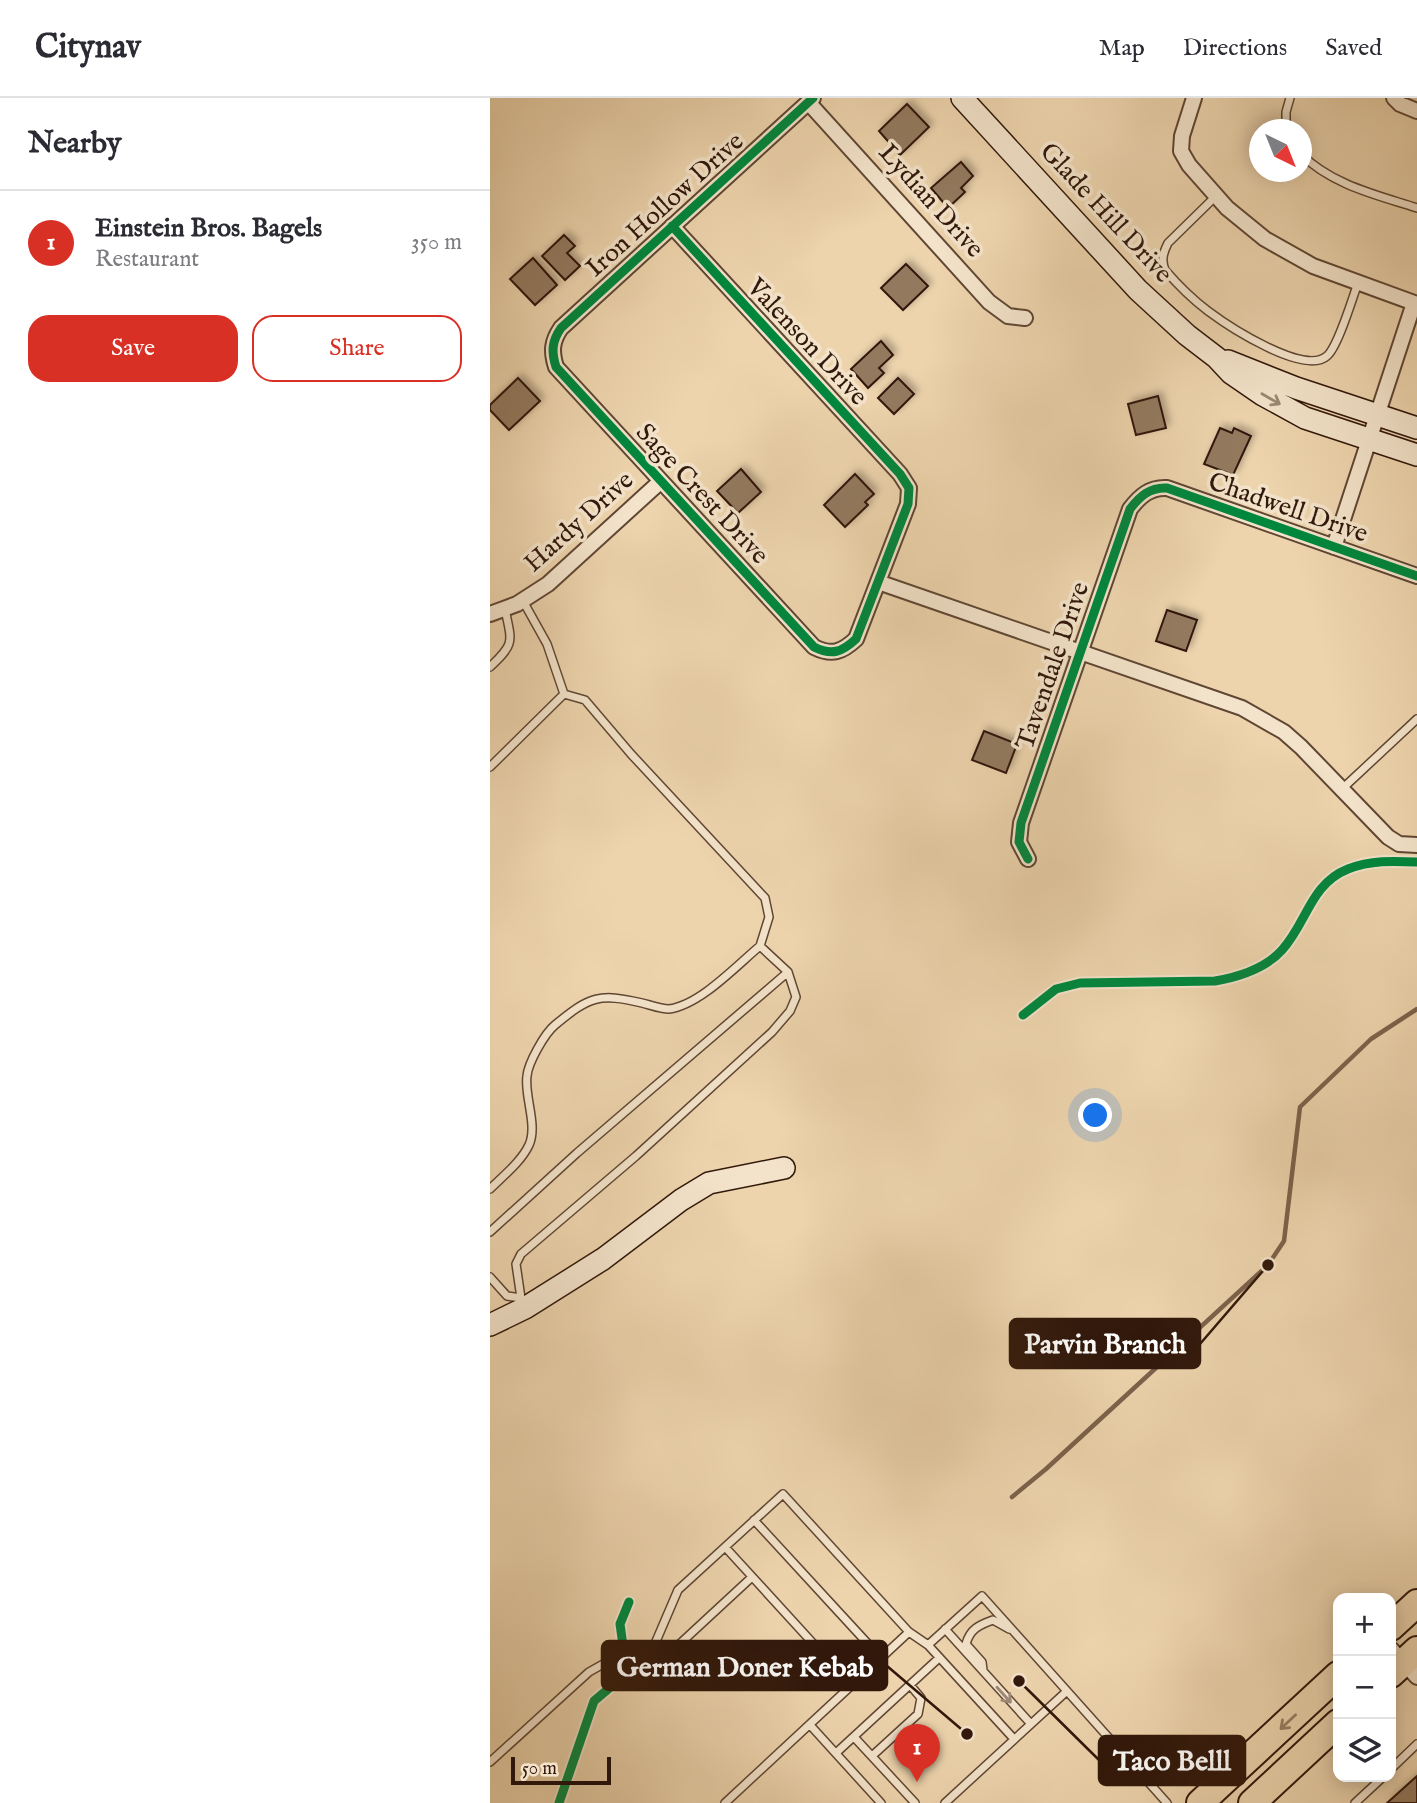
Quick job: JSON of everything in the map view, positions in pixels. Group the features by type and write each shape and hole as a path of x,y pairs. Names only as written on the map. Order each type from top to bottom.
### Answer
{"highway":[{"path":"1396,1622 1417,1603"},
{"path":"1200,1803 1333,1680"},
{"path":"1252,1803 1333,1728"}],"street":[{"name":"Glade Hill Drive","path":"962,98 1138,290 1231,373 1305,418 1417,455"},
{"path":"1195,98 1182,136 1181,150 1189,164 1227,208 1265,239 1312,266 1415,304 1334,547"},
{"path":"1394,98 1400,104 1417,111"},
{"name":"Iron Hollow Drive","path":"552,348 561,328 811,100"},
{"name":"Lydian Drive","path":"811,100 989,302 1008,316 1025,318"},
{"name":"Valenson Drive","path":"672,226 900,474 909,488 908,504 878,582"},
{"name":"Sage Crest Drive","path":"552,348 556,366 814,647 825,653 836,653 856,639 878,582"},
{"name":"Glade Hill Drive","path":"1217,358 1296,388 1417,428"},
{"name":"Hardy Drive","path":"490,614 523,601 548,584 662,481"},
{"name":"Chadwell Drive","path":"1145,492 1167,488 1417,576"},
{"name":"Tavendale Drive","path":"1028,859 1019,842 1021,823 1130,509 1145,492"},
{"path":"878,582 1242,708 1284,732 1301,747 1388,837 1399,844 1414,846"},
{"path":"490,1325 523,1303 603,1259 681,1200 709,1183 784,1168"}],"lane":[{"path":"1286,119 1290,98"},
{"path":"1312,163 1344,183 1417,208"},
{"path":"1217,196 1168,243 1162,264 1165,271 1194,300 1248,337 1303,361 1322,360 1333,349 1358,282"},
{"path":"523,601 547,644 564,694"},
{"path":"490,667 508,650 511,637 505,609"},
{"path":"491,765 564,694"},
{"path":"490,1189 521,1157 530,1143 531,1113 526,1075 538,1048 552,1027 599,997 621,998 667,1009 694,1000 760,946 769,917 765,898 631,754 585,700 564,694"},
{"path":"1342,789 1417,719"},
{"path":"523,1303 516,1264 521,1254 636,1156 772,1032 790,1011 796,997 788,972 760,946"},
{"path":"490,1232 577,1153 788,972"},
{"path":"490,1277 508,1296 523,1303"},
{"path":"642,1674 678,1590 783,1494 909,1632 928,1645 1014,1740"},
{"path":"754,1520 881,1658"},
{"path":"724,1547 852,1686"},
{"path":"642,1674 658,1664 752,1577"},
{"path":"928,1645 982,1596 1167,1803"},
{"path":"983,1672 982,1662 966,1644 968,1635 978,1625 993,1620 1015,1633"},
{"path":"945,1629 1031,1724"},
{"path":"726,1803 909,1632"},
{"path":"836,1754 939,1658"},
{"path":"490,1762 590,1672 606,1662 642,1674"},
{"path":"873,1756 918,1714 921,1698 910,1685"},
{"path":"945,1803 1067,1691"},
{"path":"810,1725 881,1803"},
{"path":"855,1737 915,1803"},
{"path":"1396,1764 1417,1744"},
{"path":"1355,1803 1377,1782"}],"building":[{"path":"907,104 929,127 900,155 879,131"},
{"path":"961,162 973,176 961,188 965,192 948,208 931,188"},
{"path":"564,235 575,246 567,253 580,266 565,280 542,256"},
{"path":"533,258 557,285 535,305 510,279"},
{"path":"906,264 928,286 903,310 881,288"},
{"path":"881,341 893,355 879,368 884,373 868,388 851,369"},
{"path":"518,378 540,401 509,430 490,410 490,405"},
{"path":"898,378 914,394 894,414 878,398"},
{"path":"1158,396 1166,428 1136,435 1128,404"},
{"path":"1220,428 1232,433 1234,428 1251,436 1233,475 1204,464"},
{"path":"741,469 761,492 738,513 717,491"},
{"path":"855,474 874,494 865,502 868,505 845,527 824,505"},
{"path":"1167,610 1197,620 1186,651 1156,641"},
{"path":"984,731 1017,744 1006,773 972,760"},
{"path":"1417,1776 1417,1803 1387,1803"}],"waterway":[{"path":"1012,1497 1268,1265 1284,1241 1300,1107 1371,1039 1417,1009"}],"cycle path":[{"path":"672,226 900,474 909,488 908,504 856,639 841,650 832,652 814,647 556,367 553,351 561,328 813,98"},
{"path":"1028,859 1019,842 1021,823 1130,509 1146,493 1167,488 1417,576"},
{"path":"1023,1015 1056,989 1080,983 1215,981 1251,971 1282,950 1317,894 1335,876 1365,864 1417,862"},
{"path":"559,1803 594,1701 613,1685 624,1653 620,1624 629,1602"}],"place":[{"name":"Parvin Branch","path":"1268,1265"},
{"name":"Taco Belll","path":"1019,1681"},
{"name":"German Doner Kebab","path":"967,1734"},
{"name":"Einstein Bros. Bagels","path":"917,1782"}]}
